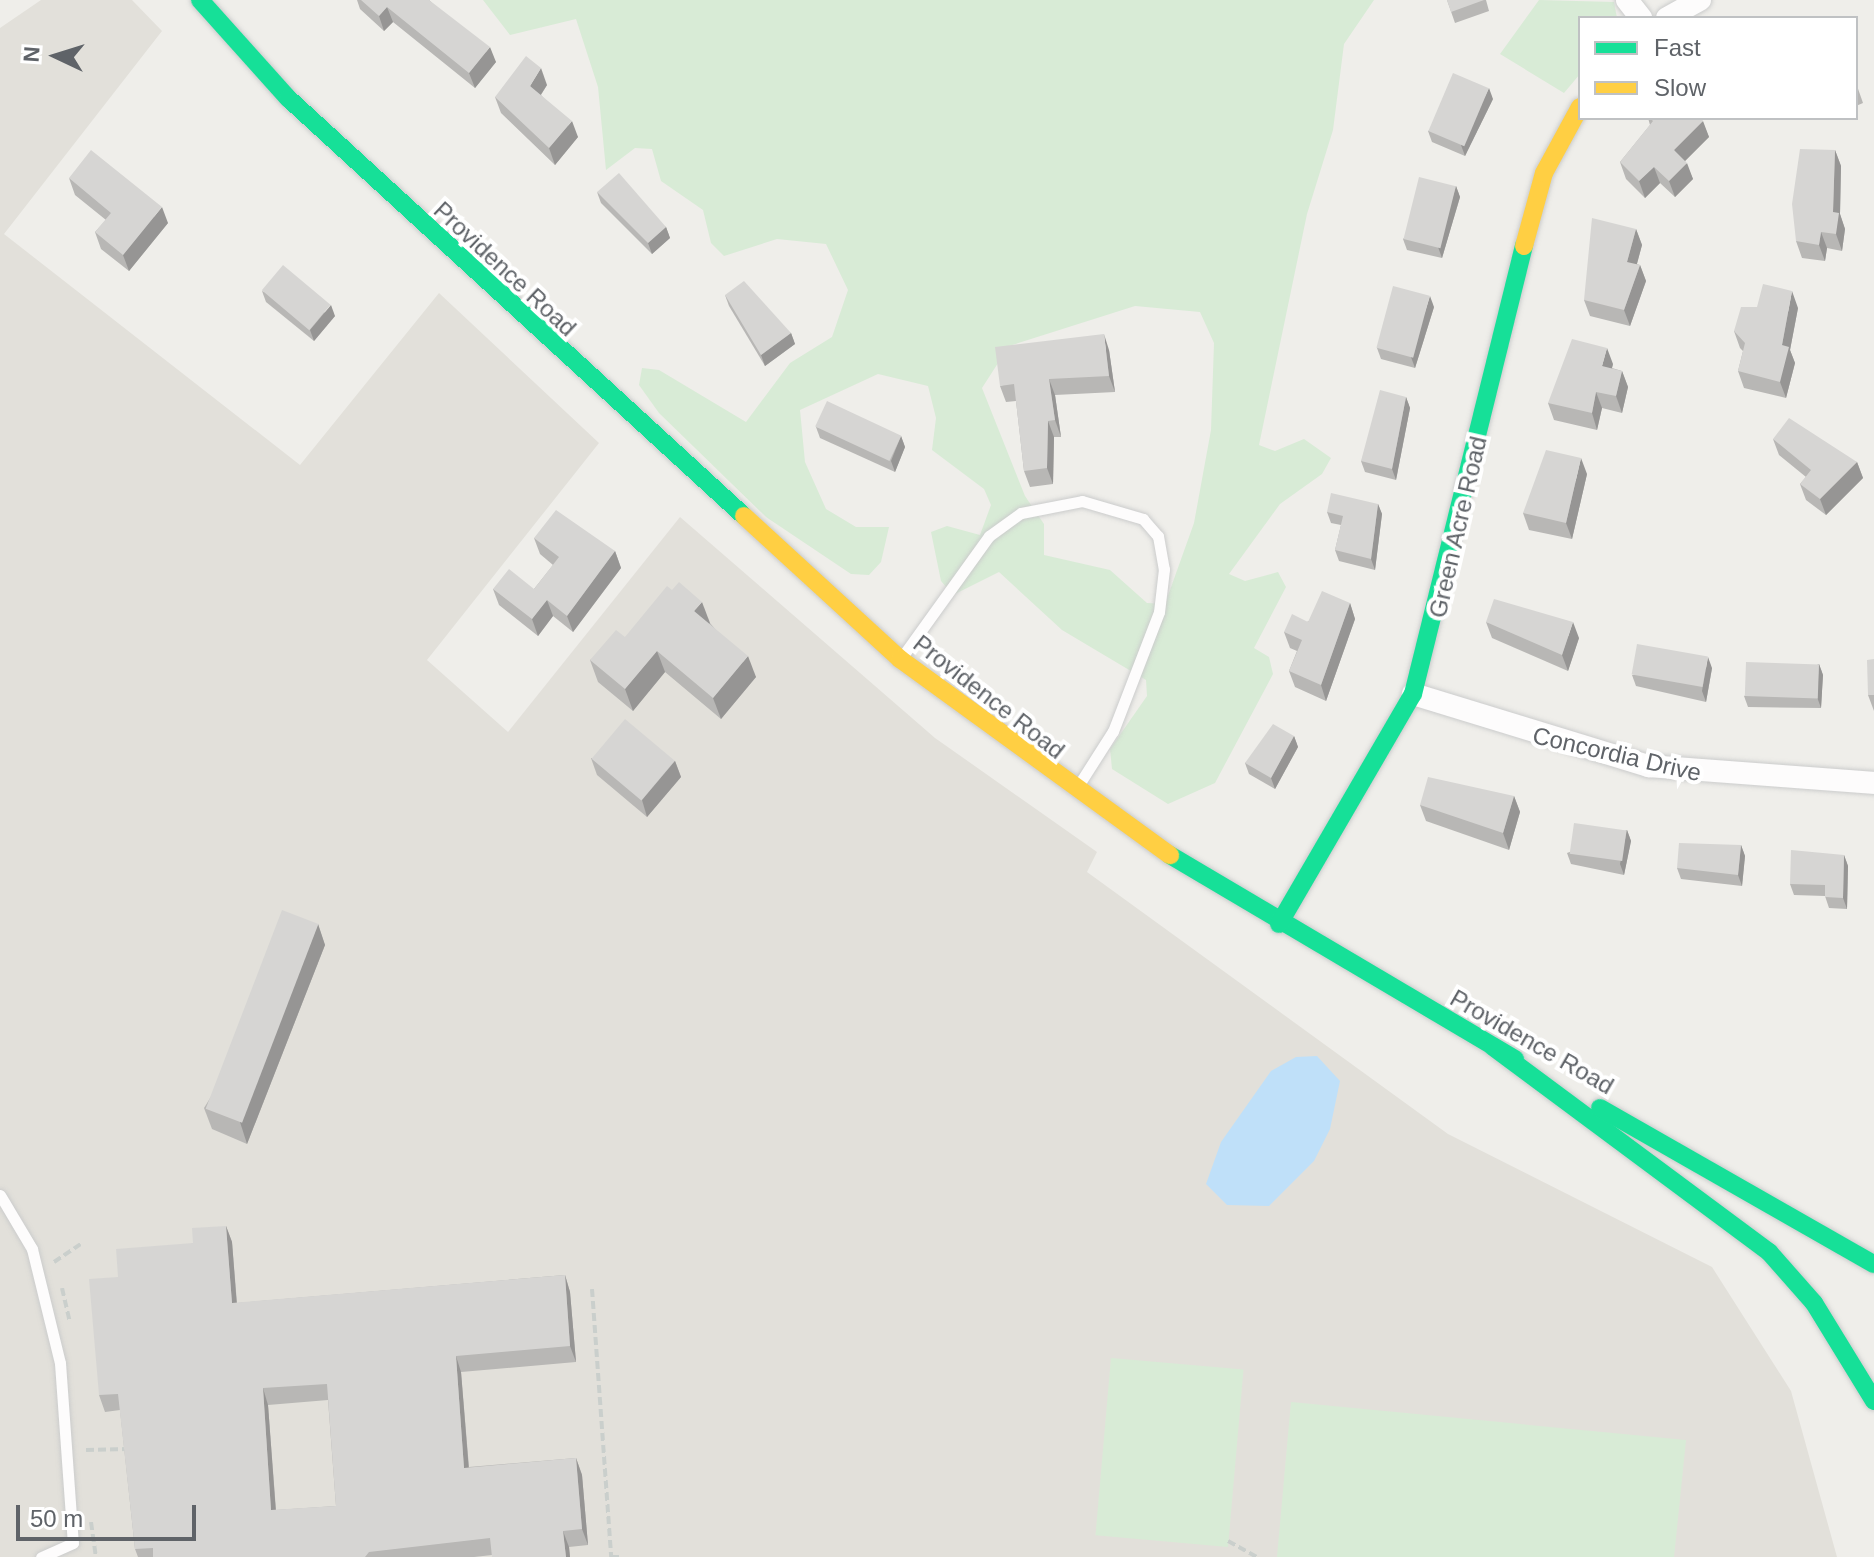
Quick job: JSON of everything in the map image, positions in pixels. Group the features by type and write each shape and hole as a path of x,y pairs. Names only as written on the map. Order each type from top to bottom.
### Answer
{"main road":[{"name":"Providence Road","path":"200,0 298,108 900,659 1074,792 1279,924 1874,1264"},
{"name":"Green Acre Road","path":"1279,924 1413,694 1544,173 1578,111"},
{"path":"1493,1047 1769,1252 1814,1303 1874,1401"}],"street":[{"path":"1627,0 1639,16"},
{"path":"1671,16 1700,0"},
{"name":"Concordia Drive","path":"1413,694 1649,766 1874,783"}],"lane":[{"path":"900,659 989,536 1021,513 1082,501 1143,519 1158,536 1164,569 1159,612 1113,731 1074,792"},
{"path":"0,1195 32,1249 60,1363 73,1543 41,1557"}],"path":[{"path":"592,1289 611,1557 619,1557"},
{"path":"86,1450 127,1449"},
{"path":"1228,1541 1257,1557"}],"shaded area":[{"path":"41,0 132,0 162,31 4,234 300,465 439,293 599,443 427,660 508,732 680,517 935,738 1097,852 1087,872 1448,1134 1712,1267 1791,1391 1837,1557 0,1557 0,28"}],"green space":[{"path":"483,0 1374,0 1344,44 1333,130 1307,214 1259,445 1275,451 1304,439 1331,458 1322,474 1280,504 1229,574 1245,581 1278,572 1286,587 1254,648 1269,657 1273,674 1215,783 1168,804 1112,769 1110,749 1147,696 1146,680 1062,630 999,572 953,595 941,581 931,532 947,526 980,535 991,505 984,489 932,450 936,418 928,386 878,374 800,410 805,462 826,509 856,527 889,527 881,562 869,575 851,574 766,517 659,413 639,385 642,368 659,370 746,422 790,363 832,337 848,290 826,244 777,239 724,256 711,243 703,210 661,181 652,149 635,148 606,170 598,87 576,19 510,35","holes":["1135,306 1200,312 1214,343 1211,430 1194,523 1165,604 1147,603 1110,570 1044,555 1044,524 1025,496 982,388 1009,346"]},
{"path":"1539,0 1614,2 1617,16 1578,16 1578,76 1564,93 1500,54"},
{"path":"1111,1358 1243,1370 1228,1547 1095,1535"},
{"path":"1291,1402 1686,1440 1674,1557 1277,1557"}],"water":[{"path":"1317,1056 1340,1081 1330,1129 1314,1161 1269,1206 1227,1205 1206,1184 1221,1142 1271,1071 1296,1057"}],"building":[{"path":"361,0 429,0 490,47 469,73 387,7 379,16"},
{"path":"1447,0 1484,0 1451,12"},
{"path":"526,56 541,68 530,86 572,121 549,148 495,97"},
{"path":"1453,73 1489,88 1464,146 1428,131"},
{"path":"1653,121 1703,121 1674,150 1687,163 1669,181 1654,167 1639,181 1620,162"},
{"path":"1800,149 1835,150 1833,212 1839,213 1836,234 1821,232 1819,245 1796,241 1792,204"},
{"path":"91,150 162,207 123,255 95,232 111,213 69,178"},
{"path":"619,173 666,227 648,243 597,192"},
{"path":"1419,177 1456,186 1440,248 1404,239"},
{"path":"1592,218 1636,229 1627,262 1640,265 1624,310 1584,300"},
{"path":"283,265 330,305 309,330 262,290"},
{"path":"744,281 791,333 761,355 725,295"},
{"path":"1763,284 1792,291 1782,345 1789,347 1780,382 1738,371 1745,343 1734,331 1741,307 1757,307"},
{"path":"1393,286 1430,296 1413,358 1376,348"},
{"path":"1104,334 1109,376 1049,379 1055,420 1048,421 1047,468 1024,471 1014,384 1000,386 995,347"},
{"path":"1572,339 1607,348 1602,366 1622,371 1616,396 1596,392 1592,413 1548,403"},
{"path":"1380,390 1406,397 1392,469 1361,461"},
{"path":"827,401 901,436 889,461 815,426"},
{"path":"1789,418 1857,462 1820,499 1800,484 1811,470 1773,439"},
{"path":"1546,450 1581,458 1566,523 1523,513"},
{"path":"1331,493 1378,504 1371,559 1335,550 1343,516 1327,512"},
{"path":"556,510 615,551 567,616 547,600 532,619 493,589 509,569 534,589 559,557 534,538"},
{"path":"679,582 702,602 694,611 748,656 713,698 657,651 625,689 590,660 616,630 625,637 667,586 672,590"},
{"path":"1322,591 1350,603 1321,685 1289,671 1302,640 1284,632 1292,614 1308,622"},
{"path":"1494,599 1573,622 1562,655 1486,622"},
{"path":"1637,644 1708,657 1703,687 1632,675"},
{"path":"1874,659 1874,695 1868,695 1867,660"},
{"path":"1746,662 1819,665 1818,699 1745,696"},
{"path":"625,719 675,761 641,801 592,759"},
{"path":"1273,724 1294,736 1271,778 1245,763"},
{"path":"1428,777 1514,796 1503,833 1420,805"},
{"path":"1574,823 1626,830 1622,861 1570,854"},
{"path":"1679,843 1741,845 1738,875 1677,868"},
{"path":"1791,850 1844,855 1843,898 1825,897 1825,885 1790,884"},
{"path":"282,910 318,924 242,1123 206,1109"},
{"path":"226,1226 232,1303 565,1275 570,1346 456,1356 464,1468 576,1458 582,1529 563,1531 566,1557 492,1557 490,1538 369,1552 365,1557 153,1557 153,1548 135,1549 118,1394 99,1395 89,1279 118,1277 116,1249 193,1243 192,1228","holes":["327,1384 336,1506 271,1510 263,1388"]}],"traffic: fast":[{"path":"200,0 288,98 744,516"},
{"path":"1279,924 1413,694 1524,246"},
{"path":"1170,855 1515,1059"},
{"path":"1493,1047 1769,1252 1814,1303 1874,1401"},
{"path":"1600,1108 1874,1264"}],"traffic: slow":[{"path":"1524,246 1544,173 1578,111"},
{"path":"744,516 900,659 1170,855"}]}
